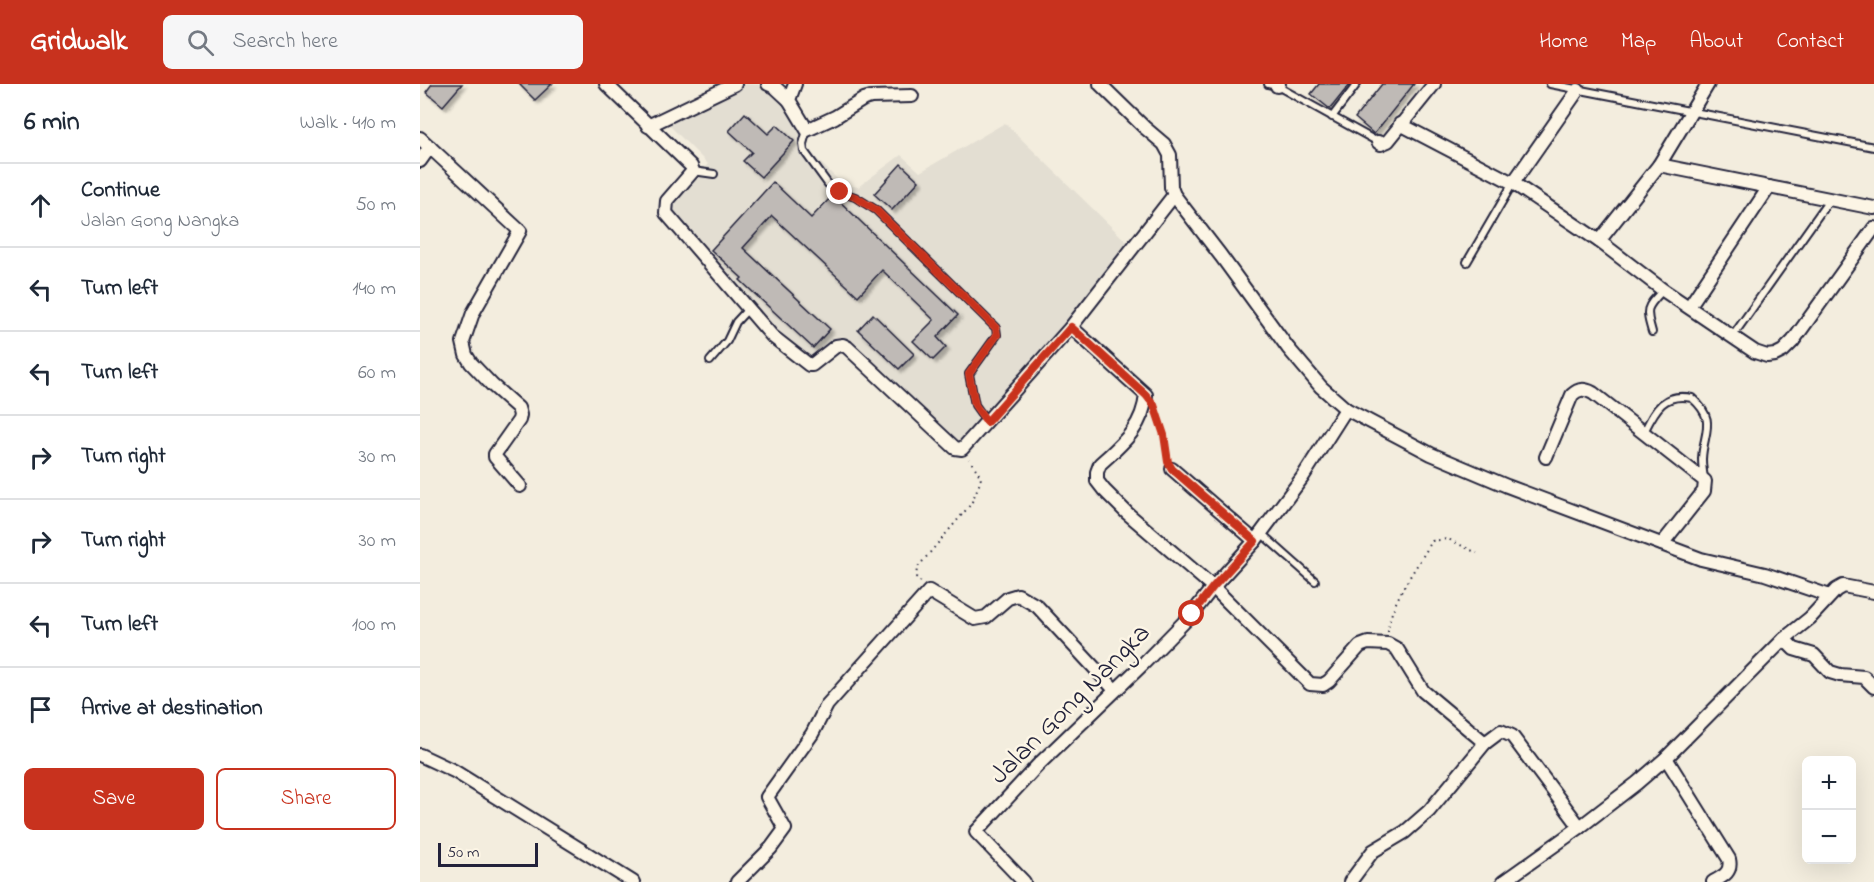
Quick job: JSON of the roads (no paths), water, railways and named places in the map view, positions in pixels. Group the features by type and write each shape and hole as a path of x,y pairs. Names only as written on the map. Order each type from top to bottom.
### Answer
{"street":[{"path":"606,84 691,166 693,171 667,201 666,213 772,336 809,365 836,346 847,347 955,448 962,449 1071,327 1174,195"},
{"path":"648,126 735,84"},
{"path":"768,84 775,87 789,100 807,130 835,117 864,99 912,96"},
{"path":"789,100 795,84"},
{"path":"1100,84 1164,144 1170,155 1171,187 1174,195 1288,348 1321,387 1346,409 1431,454 1507,486 1701,559 1765,574 1830,596"},
{"path":"1377,142 1382,144 1388,141 1434,84"},
{"path":"1599,241 1659,165 1708,84"},
{"path":"1513,183 1581,88"},
{"path":"1401,124 1513,183 1599,241 1663,290 1760,354 1775,355 1793,341 1874,228"},
{"path":"420,138 520,231 473,313 463,342 466,355 471,363 518,408 519,420 495,457 520,486"},
{"path":"420,161 430,147"},
{"path":"1659,165 1874,208"},
{"path":"1689,307 1768,187"},
{"path":"1071,327 1146,395 1145,407 1136,427 1100,464 1097,481 1104,490 1127,513 1213,587 1310,684 1323,685 1329,681 1360,646 1368,643 1388,644 1397,649 1423,691 1485,743"},
{"path":"1546,457 1572,395 1580,390 1593,393 1705,481 1704,491 1662,544"},
{"name":"Jalan Gong Nangka","path":"1024,882 976,832 1038,765 1192,614 1258,537 1302,478 1346,409"},
{"path":"1172,469 1258,537"},
{"path":"1503,882 1580,827 1666,758 1840,586 1874,592"},
{"path":"737,882 771,848 785,829 767,797 812,734 827,705 929,591 975,619 986,617 1008,598 1018,595 1036,606 1115,690"},
{"path":"1784,639 1794,649 1814,655 1830,672 1861,676 1874,687"},
{"path":"1350,882 1373,851 1405,832 1429,811 1485,743 1501,731 1512,736 1580,827"},
{"path":"420,755 454,771 633,882"},
{"path":"1666,758 1729,859 1729,869 1726,875 1713,882"}],"lane":[{"path":"1332,117 1358,84"},
{"path":"1550,84 1581,88 1691,112 1874,147"},
{"path":"1275,85 1377,142"},
{"path":"807,130 803,144 804,151 828,184 876,210 996,328 997,335 969,374 975,405 987,422"},
{"path":"693,171 714,174"},
{"path":"1467,262 1513,183"},
{"path":"1731,337 1830,199"},
{"path":"1652,332 1647,310 1663,290"},
{"path":"710,361 727,342 736,322 749,309"},
{"path":"1643,433 1655,410 1665,401 1672,397 1692,398 1701,408 1708,425 1702,459 1705,481"},
{"path":"1258,537 1315,581"}]}
